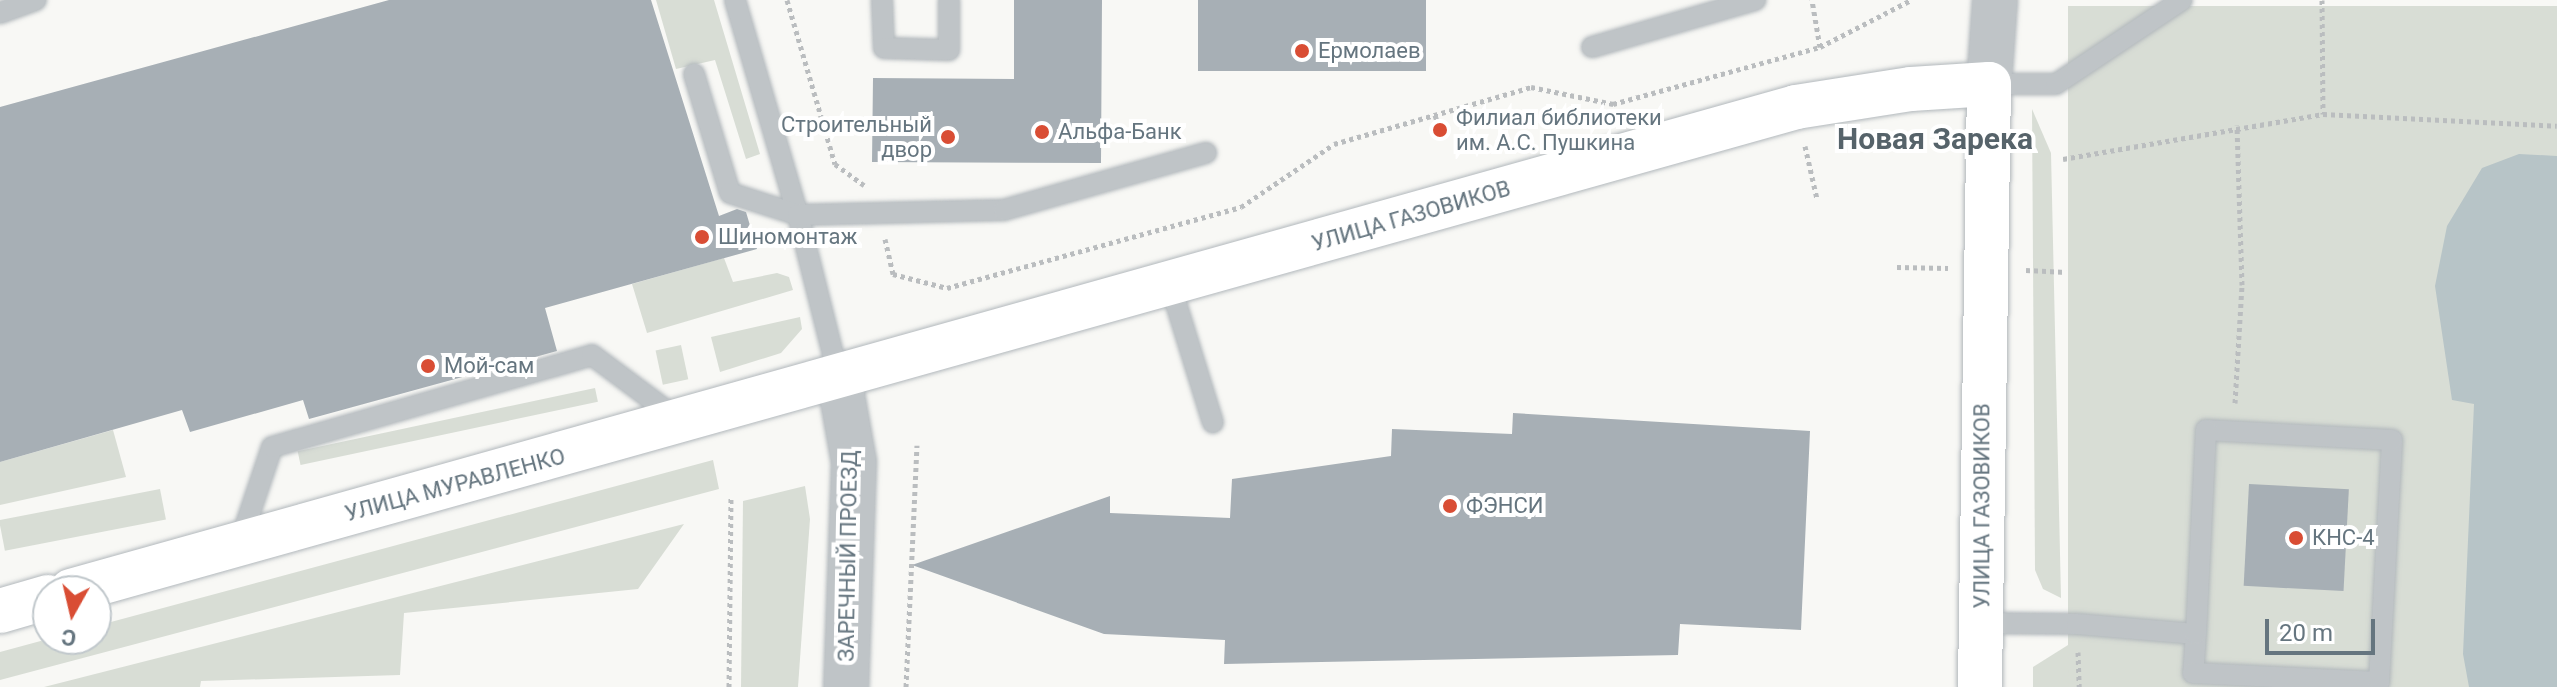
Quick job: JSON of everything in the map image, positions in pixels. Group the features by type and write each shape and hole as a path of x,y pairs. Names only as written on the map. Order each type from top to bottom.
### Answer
{"main road":[{"name":"УЛИЦА ГАЗОВИКОВ","path":"839,378 1796,107 1911,89 1989,84 1980,687"},
{"name":"УЛИЦА МУРАВЛЕНКО","path":"112,580 839,378"},
{"path":"0,611 32,602"}],"street":[{"name":"УЛИЦА ГАЗОВИКОВ","path":"1989,84 1995,0"},
{"name":"ЗАРЕЧНЫЙ ПРОЕЗД","path":"839,378 854,462 846,687"}],"lane":[{"path":"0,13 36,0"},
{"path":"735,0 798,215 839,378"},
{"path":"882,0 884,48 949,50 949,0"},
{"path":"1592,47 1755,0"},
{"path":"1989,84 2056,84 2182,0"},
{"path":"694,74 730,193 798,215 1004,210 1206,153"},
{"path":"1170,284 1213,423"},
{"path":"239,544 272,447 592,355 681,422"},
{"path":"2206,430 2392,440 2379,682 2193,673 2196,634 2206,430"},
{"path":"1981,623 2196,634"}],"path":[{"path":"787,0 835,164 863,184 893,274 947,288 1241,207 1334,144 1531,87 1613,104 1820,47 1911,0"},
{"path":"1812,0 1820,47"},
{"path":"2322,0 2323,114"},
{"path":"2063,159 2323,114 2557,126"},
{"path":"1435,115 1440,130"},
{"path":"906,687 917,445"},
{"path":"729,687 731,497"}],"shaded area":[{"path":"656,0 714,0 760,154 746,159 715,60 676,69"},
{"path":"2068,6 2557,6 2557,687 2068,687"},
{"path":"2032,109 2051,153 2061,598 2043,589 2035,570"},
{"path":"2519,154 2557,156 2557,687 2469,687 2463,654 2474,404 2452,400 2435,286 2447,226 2482,168"},
{"path":"724,258 733,282 777,273 789,277 793,290 647,333 632,284"},
{"path":"800,317 802,329 781,353 720,372 711,337"},
{"path":"681,345 688,379 663,385 656,350"},
{"path":"595,388 598,402 301,465 298,451"},
{"path":"113,430 126,477 0,505 0,462"},
{"path":"713,460 719,489 112,650 112,622"},
{"path":"805,486 810,519 798,687 741,687 743,501"},
{"path":"160,489 166,519 5,551 0,520"},
{"path":"684,524 638,589 404,613 400,675 201,681 200,687 44,687"},
{"path":"32,643 32,655 94,655 0,680 0,652"},
{"path":"2068,645 2069,687 2033,687 2033,667"}],"building":[{"path":"389,0 651,0 719,216 737,209 746,212 757,249 545,308 557,351 309,419 303,400 190,432 182,410 0,462 0,107"},
{"path":"1014,0 1102,0 1101,163 872,162 873,78 1014,79"},
{"path":"1198,0 1426,0 1426,71 1198,71"},
{"path":"1513,413 1810,431 1801,630 1680,624 1678,655 1224,664 1225,640 1104,634 912,565 1110,496 1110,513 1230,518 1232,479 1391,456 1392,429 1512,434"},
{"name":"КНС-4","path":"2249,484 2349,489 2344,591 2244,586"}],"place":[{"name":"Ермолаев","path":"1302,51"},
{"name":"Филиал библиотеки им. А.С. Пушкина","path":"1440,130"},
{"name":"Альфа-Банк","path":"1042,132"},
{"name":"Строительный двор","path":"948,137"},
{"name":"Шиномонтаж","path":"702,237"},
{"name":"Мой-сам","path":"428,366"},
{"name":"ФЭНСИ","path":"1450,506"},
{"name":"КНС-4","path":"2296,538"}],"district":[{"name":"Новая Зарека","path":"1935,139"}]}
